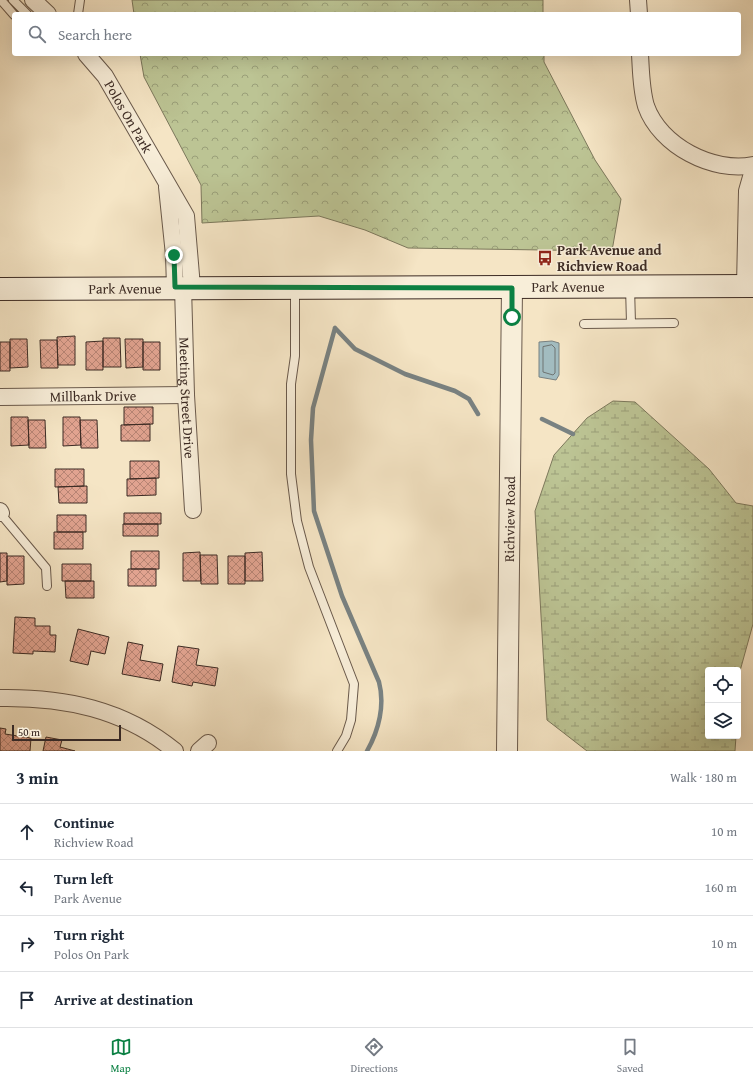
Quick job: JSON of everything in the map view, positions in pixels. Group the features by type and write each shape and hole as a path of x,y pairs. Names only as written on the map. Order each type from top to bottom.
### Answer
{"main road":[{"name":"Park Avenue","path":"0,289 183,287 512,288 749,286"}],"street":[{"path":"33,0 46,12"},
{"path":"638,0 639,12"},
{"name":"Polos On Park","path":"88,56 105,76 166,183 174,255 183,287"},
{"path":"640,56 643,94 650,114 659,128 671,140 705,160 724,166 741,168 753,165"},
{"path":"749,286 747,191 753,170"},
{"name":"Meeting Street Drive","path":"183,287 186,395 193,510"},
{"name":"Richview Road","path":"507,751 512,288"},
{"name":"Millbank Drive","path":"0,397 186,395"},
{"path":"0,698 35,698 85,706 111,714 143,730 175,751"}],"lane":[{"path":"1,0 12,13"},
{"path":"13,0 25,12"},
{"path":"78,12 80,0"},
{"path":"630,286 631,323"},
{"path":"295,287 295,356 291,384 291,474 297,521 309,567 354,684 351,720 346,736 337,751"},
{"path":"584,324 674,323"},
{"path":"0,512 46,568 47,586"}],"green space":[{"path":"132,0 543,0 543,12 134,12"},
{"path":"140,56 544,56 544,62 595,160 621,199 612,251 408,248 365,230 319,216 202,223 201,185 144,77"},
{"path":"613,401 635,402 709,469 736,503 753,506 753,624 741,667 705,667 705,739 736,739 735,751 587,751 547,720 535,511 554,455 587,418"}],"water":[{"path":"552,341 559,343 559,375 556,380 539,377 539,342"}],"building":[{"path":"75,336 75,365 58,365 57,337"},
{"path":"103,338 120,338 121,367 103,367"},
{"path":"10,339 27,339 28,367 10,368"},
{"path":"125,339 143,339 143,367 126,368"},
{"path":"40,340 57,340 58,368 41,368"},
{"path":"103,341 103,370 86,370 86,342"},
{"path":"0,342 10,342 10,371 0,371"},
{"path":"143,342 160,342 160,370 143,370"},
{"path":"124,407 153,407 153,424 124,425"},
{"path":"11,417 28,417 29,445 11,446"},
{"path":"63,417 80,417 81,445 63,446"},
{"path":"28,420 45,420 46,448 29,448"},
{"path":"80,420 97,420 98,448 81,448"},
{"path":"150,424 150,441 121,441 121,425"},
{"path":"130,461 159,461 159,478 130,479"},
{"path":"55,469 84,469 84,486 55,487"},
{"path":"156,478 156,495 127,496 127,479"},
{"path":"87,486 87,503 59,503 58,487"},
{"path":"124,513 161,513 161,524 124,524"},
{"path":"57,515 86,515 86,532 57,532"},
{"path":"123,524 158,524 158,536 123,536"},
{"path":"54,532 83,532 83,549 54,549"},
{"path":"131,551 159,551 159,569 131,569"},
{"path":"200,552 201,581 183,581 183,553"},
{"path":"262,552 263,581 245,581 245,553"},
{"path":"0,553 7,553 7,581 0,582"},
{"path":"200,555 217,555 218,584 201,584"},
{"path":"7,556 24,556 24,584 7,585"},
{"path":"228,556 245,556 245,584 228,584"},
{"path":"62,564 91,564 91,581 62,581"},
{"path":"128,569 156,569 156,586 128,586"},
{"path":"65,581 94,581 94,598 66,598"},
{"path":"15,617 35,618 35,626 50,626 50,635 56,635 55,652 33,651 33,654 13,653"},
{"path":"78,629 109,637 105,654 91,651 88,665 70,661"},
{"path":"128,642 143,645 140,660 163,664 160,681 122,674"},
{"path":"178,646 199,649 196,665 218,668 215,686 193,682 192,686 172,682"},
{"path":"0,728 6,729 5,734 31,738 30,751 0,751"},
{"path":"46,737 62,740 60,747 75,751 43,751"}],"waterway":[{"path":"335,328 313,408 311,440 314,511 342,596 379,682 381,691 381,708 378,726 367,751"},
{"path":"335,328 355,349 405,374 455,391 469,399 478,414"},
{"path":"542,419 573,434"}],"place":[{"name":"Park Avenue and Richview Road","path":"545,258"}],"route":[{"path":"174,255 175,287 512,288 512,317"}]}
